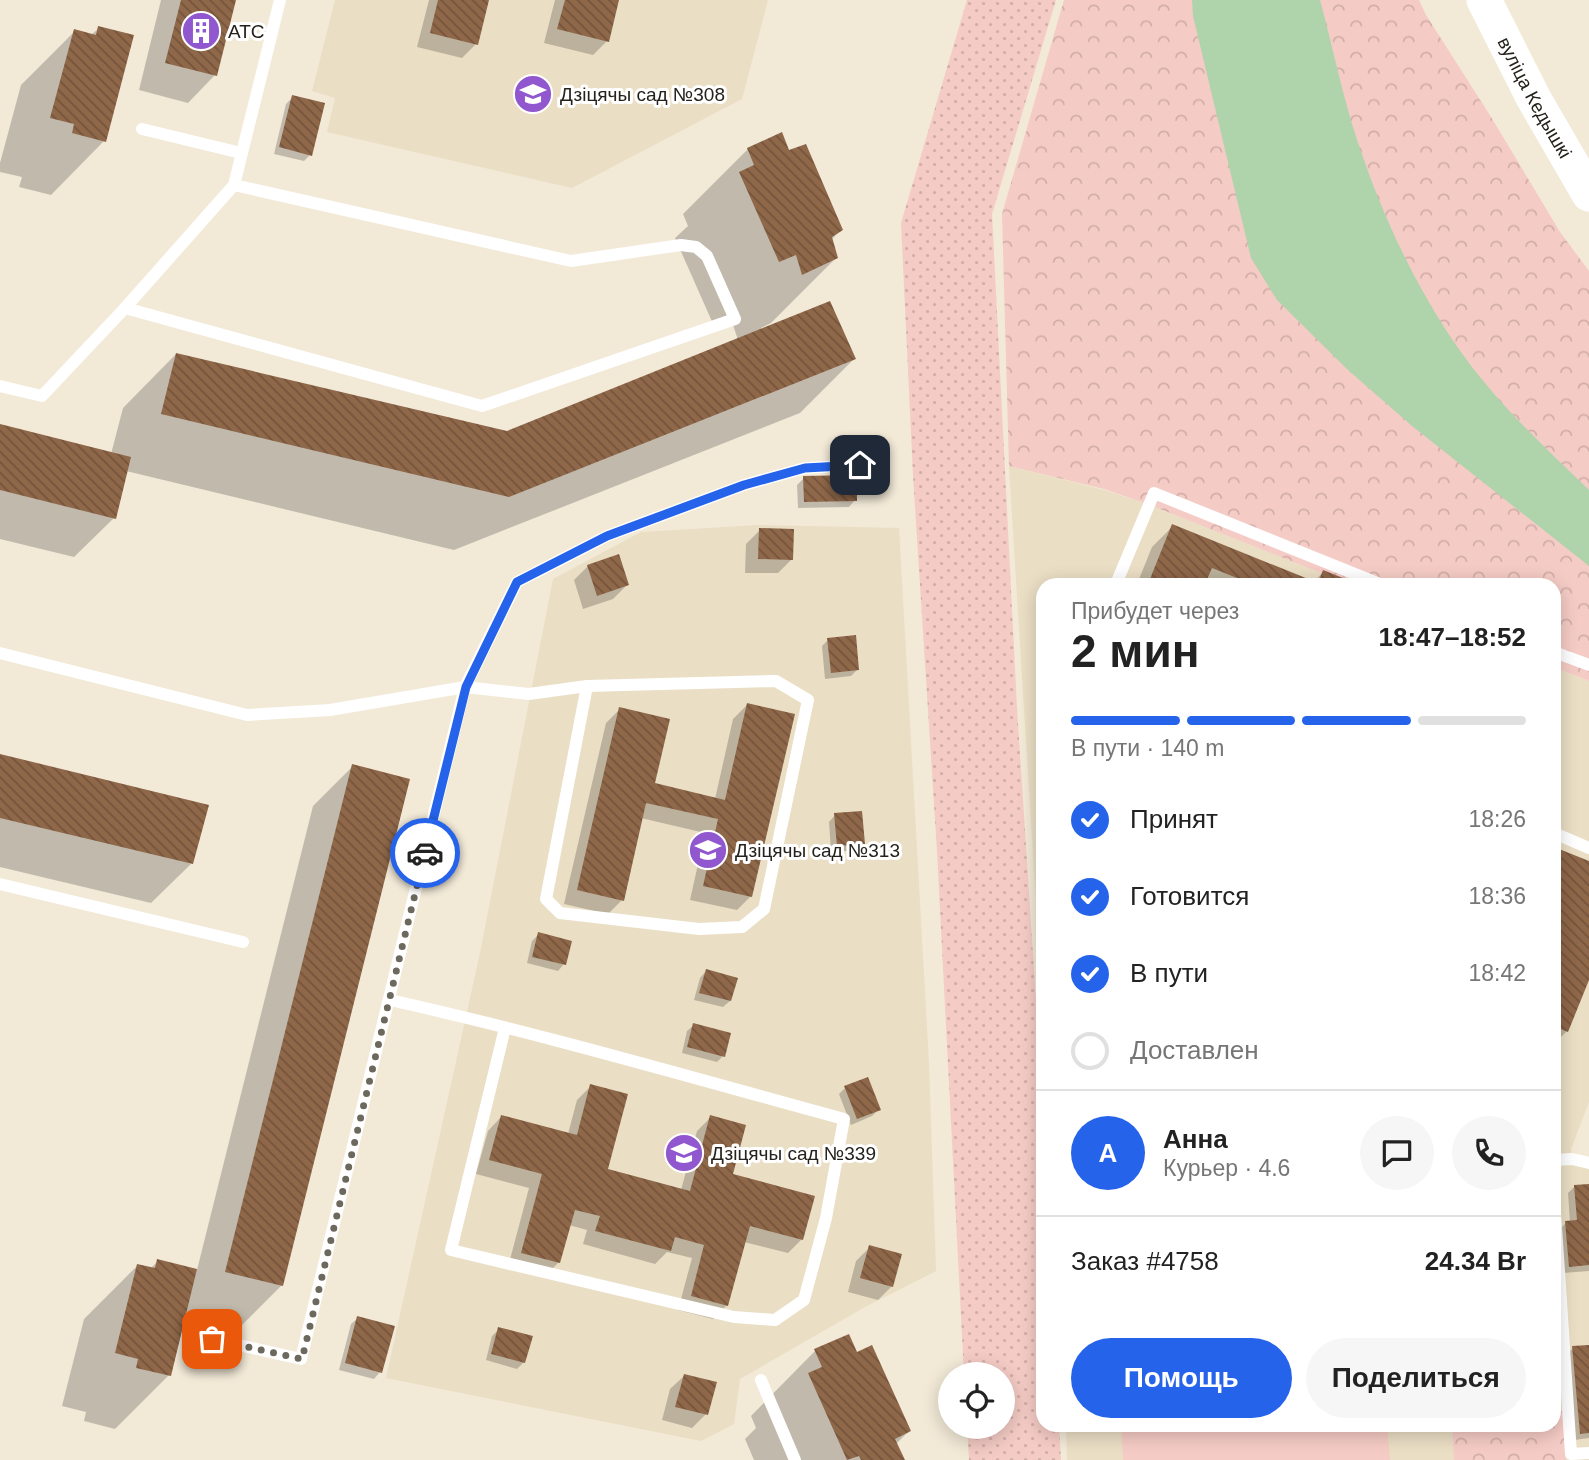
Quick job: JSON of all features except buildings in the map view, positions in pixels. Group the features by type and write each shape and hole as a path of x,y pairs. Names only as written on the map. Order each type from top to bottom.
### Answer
{"street":[{"name":"вуліца Кедышкі","path":"1485,0 1528,89 1589,194"}],"lane":[{"path":"0,386 42,396 125,308 234,185 280,0"},
{"path":"142,129 241,153"},
{"path":"125,308 482,406 735,319 707,256 696,247 681,245 571,261 234,185"},
{"path":"212,1339 302,1359 466,687 517,582 607,536 744,485 805,468 860,465"},
{"path":"1119,578 1154,494 1365,578"},
{"path":"0,653 247,716 330,710 466,687 529,694 587,686 776,681 808,700 764,909 742,927 699,929 560,913 546,899 587,686"},
{"path":"1561,655 1589,666"},
{"path":"1561,836 1589,848"},
{"path":"0,884 243,942"},
{"path":"390,1000 505,1028 844,1119 826,1218 804,1300 775,1320 734,1317 451,1250 505,1028"},
{"path":"1561,1160 1589,1163"},
{"path":"1561,1302 1571,1454 1589,1453"},
{"path":"761,1380 795,1460"}],"shaded area":[{"name":"Дзіцячы сад №308","path":"335,0 768,0 742,99 572,188 327,132 335,98 312,91"},
{"path":"1192,0 1320,0 1352,124 1383,210 1409,266 1439,319 1470,365 1519,421 1589,490 1589,566 1412,426 1348,370 1277,300 1251,258 1193,16"},
{"path":"1009,466 1104,490 1150,505 1334,578 1036,578 1036,904"},
{"path":"759,525 899,528 929,1064 936,1271 865,1307 740,1379 734,1424 701,1441 386,1378 480,953 553,579 641,532"},
{"path":"1561,670 1589,681 1589,1102 1571,1149 1572,1159 1589,1163 1589,1460 1067,1460 1066,1432 1561,1432"}],"green space":[{"path":"967,0 1056,0 992,214 1017,708 1036,1000 1036,1432 1059,1432 1061,1460 969,1460 968,1439 1015,1439 1015,1362 963,1362 937,851 913,475 901,223"},
{"path":"1064,0 1419,0 1560,232 1589,271 1589,681 1561,670 1561,578 1334,578 1104,489 1009,466 1002,214"},
{"path":"1563,1411 1566,1460 1454,1460 1452,1432 1561,1432"},
{"path":"1121,1432 1388,1432 1390,1460 1123,1460"}],"way so far":[{"path":"212,1339 302,1359 425,853"}],"place":[{"name":"АТС","path":"201,31"},
{"name":"Дзіцячы сад №308","path":"533,94"},
{"name":"Дзіцячы сад №313","path":"708,850"},
{"name":"Дзіцячы сад №339","path":"684,1153"}],"route":[{"path":"425,853 466,687 484,645 517,582 607,536 744,485 805,468 860,465"}]}
